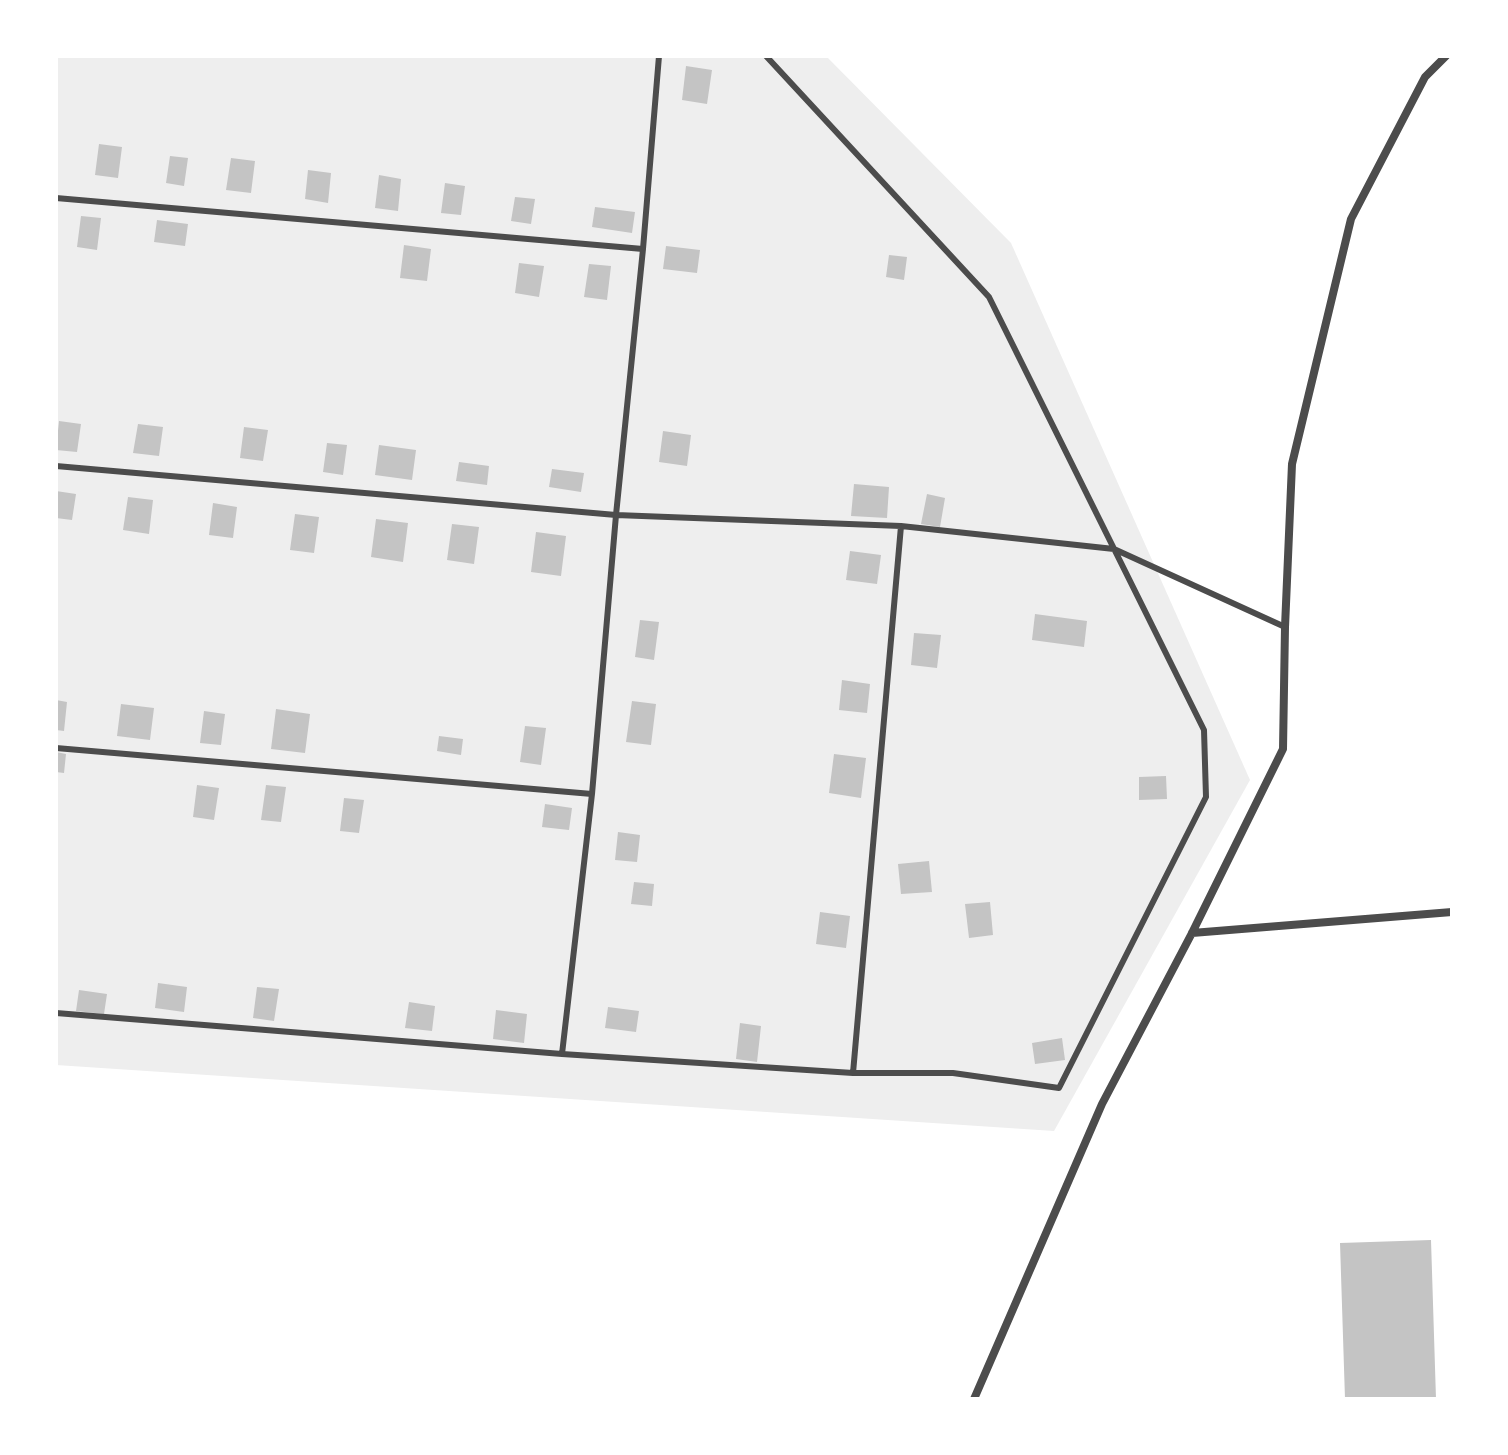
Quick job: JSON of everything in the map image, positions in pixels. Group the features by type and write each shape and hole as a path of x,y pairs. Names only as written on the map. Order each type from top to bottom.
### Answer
{"street":[{"path":"974,1399 1102,1104 1192,933 1283,749 1292,464 1351,219 1425,77 1446,56"},
{"path":"1192,933 1452,912"}],"lane":[{"path":"562,1054 592,794 659,56"},
{"path":"56,1013 562,1054 853,1073 953,1073 1059,1088 1206,797 1204,730 989,297 766,56"},
{"path":"56,198 643,249"},
{"path":"56,466 616,515 901,526 1114,549 1285,627"},
{"path":"853,1073 901,526"},
{"path":"56,748 592,794"}],"shaded area":[{"path":"56,56 826,56 1011,243 1250,780 1054,1131 56,1065"}],"building":[{"path":"686,66 712,70 707,104 682,100"},
{"path":"99,144 122,147 118,178 95,175"},
{"path":"170,156 188,158 184,186 166,183"},
{"path":"231,158 255,161 251,193 226,190"},
{"path":"308,170 331,173 328,203 305,199"},
{"path":"379,175 401,179 398,211 375,208"},
{"path":"445,183 465,186 461,215 441,213"},
{"path":"515,197 535,199 531,224 511,221"},
{"path":"595,207 635,212 632,233 592,227"},
{"path":"81,216 101,218 97,250 77,247"},
{"path":"157,220 188,224 185,246 154,242"},
{"path":"404,245 431,249 427,281 400,278"},
{"path":"666,246 700,250 697,273 663,269"},
{"path":"889,255 907,257 904,280 886,277"},
{"path":"519,263 544,266 539,297 515,293"},
{"path":"589,264 611,266 607,300 584,297"},
{"path":"59,421 81,424 77,452 56,450"},
{"path":"138,424 163,427 159,456 133,453"},
{"path":"244,427 268,430 263,461 240,458"},
{"path":"663,431 691,435 687,466 659,462"},
{"path":"327,443 347,445 343,475 323,472"},
{"path":"379,445 416,450 412,480 375,475"},
{"path":"459,462 489,466 487,485 456,481"},
{"path":"552,469 584,473 581,492 549,487"},
{"path":"854,484 889,487 887,518 851,516"},
{"path":"56,491 76,494 72,520 56,518"},
{"path":"927,494 945,498 940,527 921,524"},
{"path":"128,497 153,500 149,534 123,530"},
{"path":"213,503 237,507 233,538 209,535"},
{"path":"295,514 319,517 314,553 290,550"},
{"path":"376,519 408,523 403,562 371,557"},
{"path":"452,524 479,527 474,564 447,560"},
{"path":"536,532 566,536 561,576 531,572"},
{"path":"850,551 881,555 877,584 846,580"},
{"path":"1035,614 1087,621 1084,647 1032,640"},
{"path":"640,620 659,622 654,660 635,657"},
{"path":"914,633 941,635 937,668 911,665"},
{"path":"842,680 870,684 867,713 839,710"},
{"path":"56,700 67,702 64,731 56,730"},
{"path":"632,701 656,704 651,745 626,742"},
{"path":"121,704 154,708 150,740 117,736"},
{"path":"276,709 310,714 305,753 271,749"},
{"path":"204,711 225,714 221,745 200,743"},
{"path":"525,726 546,728 541,765 520,762"},
{"path":"439,736 463,739 461,755 437,751"},
{"path":"56,752 66,754 64,773 56,772"},
{"path":"834,754 866,758 861,798 829,793"},
{"path":"1166,776 1167,799 1139,800 1139,777"},
{"path":"197,785 219,788 214,820 193,817"},
{"path":"266,785 286,787 281,822 261,820"},
{"path":"344,798 364,800 359,833 340,831"},
{"path":"545,804 572,808 569,830 542,827"},
{"path":"618,832 640,835 637,862 615,860"},
{"path":"929,861 932,892 901,894 898,864"},
{"path":"634,882 654,884 652,906 631,904"},
{"path":"990,902 993,935 969,938 965,904"},
{"path":"820,912 850,916 846,948 816,944"},
{"path":"158,983 187,987 184,1012 155,1008"},
{"path":"257,987 279,989 274,1021 253,1018"},
{"path":"79,990 107,994 104,1014 76,1011"},
{"path":"409,1002 435,1006 432,1031 405,1028"},
{"path":"608,1007 639,1011 636,1032 605,1028"},
{"path":"496,1010 527,1014 524,1043 493,1039"},
{"path":"740,1023 761,1026 757,1062 736,1059"},
{"path":"1062,1038 1065,1060 1035,1064 1032,1043"},
{"path":"1431,1240 1436,1399 1345,1399 1340,1243"}]}
